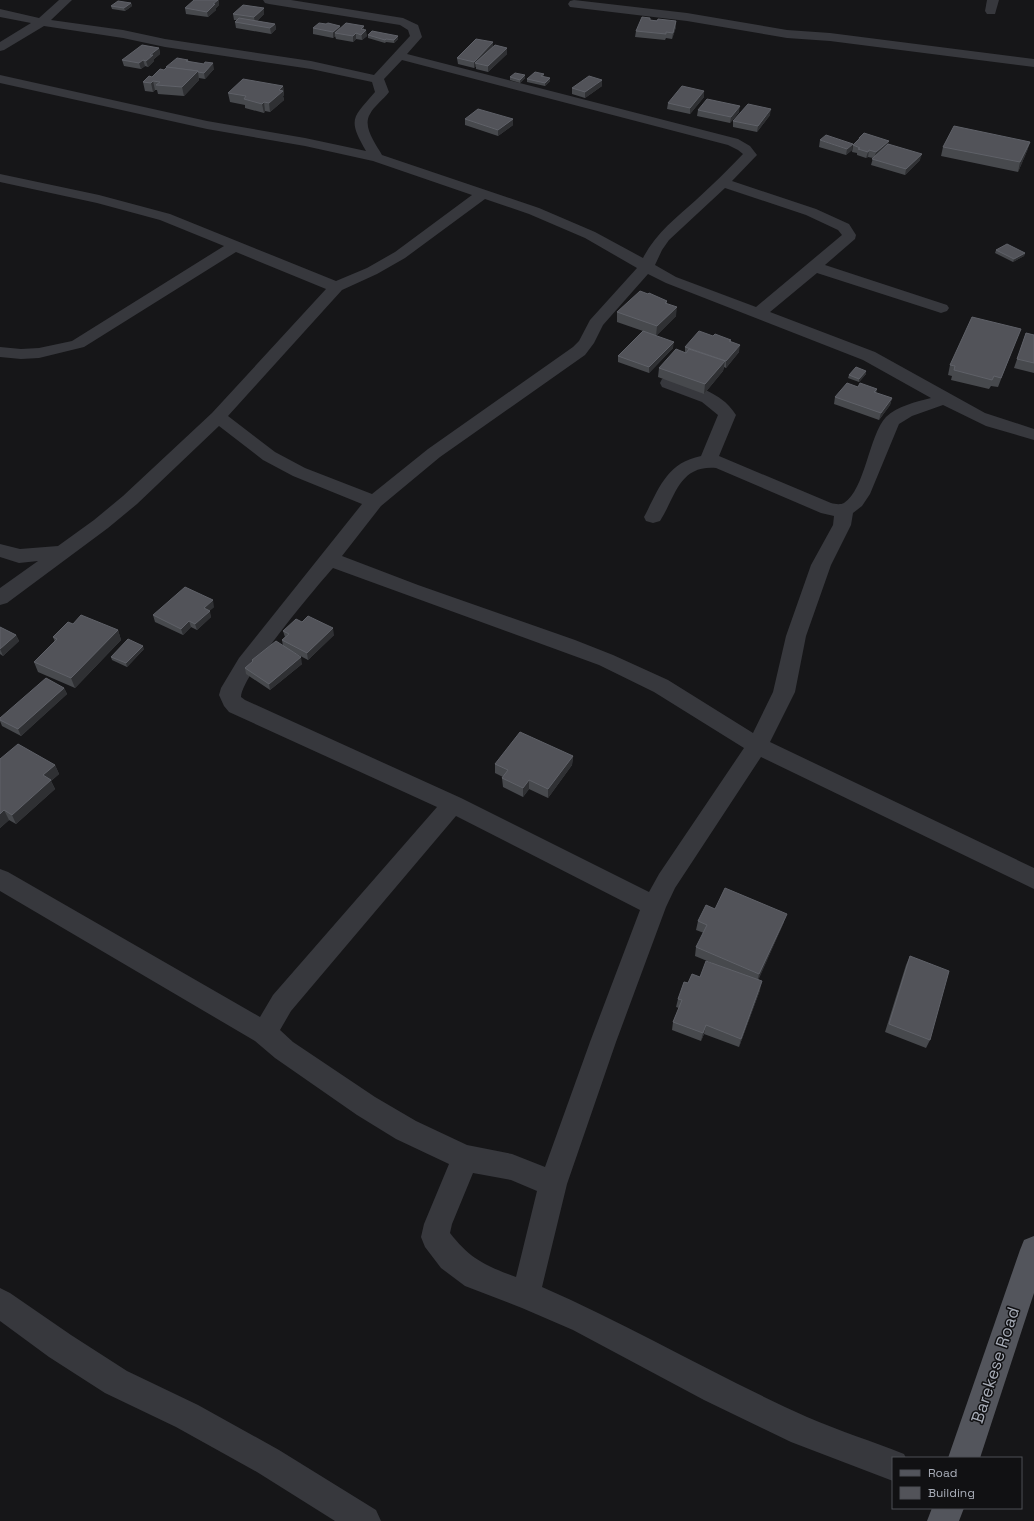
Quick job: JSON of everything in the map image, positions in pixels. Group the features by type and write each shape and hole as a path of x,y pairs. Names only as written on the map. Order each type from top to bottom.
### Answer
{"main road":[{"name":"Barekese Road","path":"964,1457 1032,1263"},
{"path":"944,1521 948,1509"}],"street":[{"path":"0,47 42,22 66,0"},
{"path":"269,0 403,22 410,25 414,28 416,37 377,79"},
{"path":"574,4 689,11 788,34 830,37 1034,63"},
{"path":"0,13 42,22 124,34 165,44 311,64 377,79 382,88 382,92 364,113 361,119 361,127 377,158"},
{"path":"398,55 732,142 746,149 750,155 723,183 664,236 646,266 596,323 586,343 579,352 434,453 374,502 330,559 309,582 246,662 232,688 230,695 231,700 237,706 453,804 654,906"},
{"path":"0,79 207,125 305,142 377,158 534,210 565,223 671,280 869,356 888,365 980,418 1034,435"},
{"path":"0,178 99,199 165,217 336,287"},
{"path":"723,183 811,212 844,227 849,235 847,239 815,267 758,314"},
{"path":"0,598 101,524 130,500 218,417 336,287 372,271 400,255 483,194"},
{"path":"0,352 24,355 49,353 78,344 235,246"},
{"path":"815,267 941,308"},
{"path":"668,384 705,396 720,405 726,414 708,460"},
{"path":"653,516 679,472 687,465 697,461 708,460 719,462 828,509 844,509 850,507 855,503 872,472 892,419 899,414 945,399"},
{"path":"218,417 269,456 299,472 374,502"},
{"path":"526,1295 553,1184 603,1042 654,906 677,865 757,746 784,692 796,636 821,565 842,525 844,509"},
{"path":"0,550 19,556 61,552"},
{"path":"330,559 410,590 568,645 606,660 661,686 757,746 1034,879"},
{"path":"264,1033 282,1003 453,804"},
{"path":"0,879 264,1033 284,1050 366,1106 406,1130 465,1158 512,1167 553,1184"},
{"path":"465,1158 438,1224 435,1237 451,1258 475,1276 526,1295 582,1320 715,1389 802,1431 892,1465"},
{"path":"0,1303 60,1346 116,1382 186,1416 268,1460 360,1520"}],"building":[{"path":"194,0 218,0 207,12 185,8"},
{"path":"118,1 131,3 124,8 111,6"},
{"path":"243,5 264,8 254,17 233,14"},
{"path":"642,17 657,21 658,19 676,21 673,33 666,32 666,34 636,31"},
{"path":"239,18 275,24 270,28 235,22"},
{"path":"319,23 328,23 340,26 333,32 313,28"},
{"path":"346,23 364,26 361,29 366,30 361,35 356,33 353,36 335,33"},
{"path":"372,31 398,36 394,40 385,40 368,35"},
{"path":"476,39 493,42 474,62 457,58"},
{"path":"142,45 159,48 150,55 153,55 146,61 143,60 139,63 122,60"},
{"path":"495,45 507,48 488,66 475,63"},
{"path":"177,58 204,64 205,62 213,63 204,73 166,67"},
{"path":"167,67 198,71 182,87 156,85 160,82 153,81 151,83 143,82 149,76 152,77 160,69 164,70"},
{"path":"535,72 544,74 541,76 550,78 545,83 527,79"},
{"path":"515,73 525,75 520,80 510,77"},
{"path":"589,76 602,80 585,92 572,88"},
{"path":"243,79 283,86 279,90 283,91 269,103 264,102 262,104 244,99 246,96 228,93"},
{"path":"682,86 704,91 690,108 668,103"},
{"path":"707,99 740,106 731,117 698,110"},
{"path":"748,104 771,109 758,126 733,121"},
{"path":"478,109 513,119 498,130 465,119"},
{"path":"954,126 1030,142 1020,162 943,147"},
{"path":"864,133 889,141 876,152 869,150 868,152 858,149 860,148 853,145"},
{"path":"826,135 853,144 847,149 820,140"},
{"path":"888,144 922,154 906,169 872,159"},
{"path":"1007,244 1025,253 1014,259 996,250"},
{"path":"640,291 649,293 667,301 665,303 677,307 657,326 617,312"},
{"path":"972,317 1021,329 1001,378 994,376 992,380 954,370 955,366 950,365"},
{"path":"643,331 674,342 649,367 618,356"},
{"path":"699,331 713,336 715,334 740,345 726,361 685,347"},
{"path":"1026,333 1034,335 1034,363 1017,359"},
{"path":"676,349 686,353 689,349 725,361 705,384 659,368"},
{"path":"856,367 866,371 859,379 849,375"},
{"path":"847,383 858,387 860,383 877,389 874,392 892,398 881,413 835,397"},
{"path":"185,587 213,600 204,608 210,611 195,624 189,621 181,629 153,615"},
{"path":"81,615 118,630 71,678 34,662 57,639 53,637 68,622 73,624"},
{"path":"308,616 333,628 307,653 282,640 289,634 283,631 296,619 302,622"},
{"path":"0,627 16,635 0,649"},
{"path":"128,639 143,646 126,663 111,657"},
{"path":"276,641 301,657 269,684 245,668 253,661 252,660"},
{"path":"46,678 64,688 18,729 0,720 0,718"},
{"path":"520,732 573,756 548,789 529,780 523,788 502,778 508,770 495,764"},
{"path":"18,744 55,765 43,775 51,780 12,815 4,810 0,814 0,759"},
{"path":"725,888 787,914 759,974 696,947 707,925 698,921 706,905 715,909"},
{"path":"910,956 949,971 930,1040 889,1024"},
{"path":"706,961 762,981 741,1039 706,1025 703,1033 673,1022 682,1000 678,999 684,982 688,983 692,974 700,977"}]}
